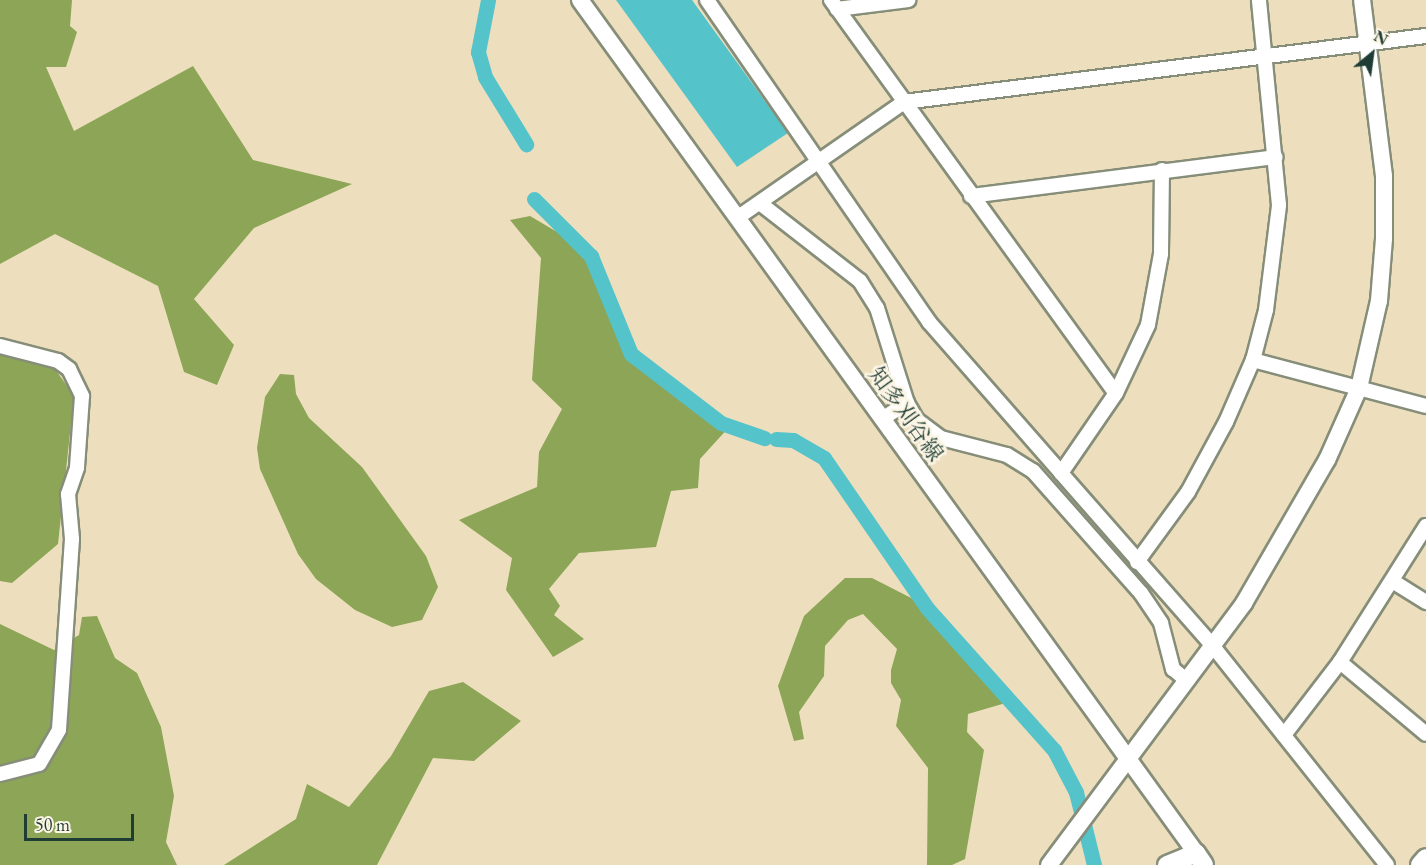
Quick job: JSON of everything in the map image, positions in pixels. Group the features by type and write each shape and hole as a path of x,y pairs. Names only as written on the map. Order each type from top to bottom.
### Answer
{"main road":[{"path":"1420,865 1426,858"},
{"path":"1167,865 1200,859"}],"street":[{"name":"知多刈谷線","path":"580,0 1200,859"},
{"path":"707,0 821,159 929,322 1212,645 1387,865"},
{"path":"834,5 908,0"},
{"path":"1137,562 1188,492 1253,360 1278,237 1276,157 1259,0"},
{"path":"1049,865 1125,756 1186,680 1276,553 1359,388 1379,301 1384,239 1384,176 1362,0"},
{"path":"834,5 970,196 1116,393"},
{"path":"736,219 761,204 904,102 1426,36"},
{"path":"970,196 1276,157"},
{"path":"1061,473 1116,393 1148,325 1161,254 1162,170"},
{"path":"761,204 860,281 893,347 907,403 932,434 1007,455 1033,471 1142,593 1161,623 1173,669 1186,680"},
{"path":"0,346 58,361 69,369 82,396 77,468 68,494 72,539 59,730 39,764 0,774"},
{"path":"1253,360 1426,406"},
{"path":"882,418 907,403"},
{"path":"1284,735 1340,662 1394,582 1426,526"},
{"path":"1394,582 1426,602"},
{"path":"1340,662 1426,734"}],"green space":[{"path":"0,0 72,0 70,26 77,32 66,67 46,67 74,131 193,66 253,160 352,184 254,228 194,299 234,345 217,385 184,372 158,286 55,234 0,264"},
{"path":"530,216 569,239 590,266 625,355 730,426 700,459 698,488 671,491 656,547 579,553 549,589 560,606 554,615 584,639 553,657 506,590 512,558 459,520 537,487 539,452 562,409 532,380 541,258 510,220"},
{"path":"0,354 53,366 74,396 58,544 12,583 0,581"},
{"path":"280,374 294,375 296,394 309,418 362,467 426,556 438,587 422,620 392,627 355,610 316,579 298,554 260,469 257,448 265,397"},
{"path":"845,578 872,578 919,602 1009,702 968,714 967,732 984,750 965,859 952,865 927,865 928,768 896,726 901,700 891,683 891,670 897,649 863,614 848,620 825,646 824,676 799,712 804,739 794,741 778,686 804,616"},
{"path":"97,616 115,658 137,673 161,727 174,796 166,842 177,865 0,865 0,624 54,650 79,635 82,617"},
{"path":"463,682 521,721 474,761 433,758 377,865 224,865 296,819 307,784 349,807 391,756 429,691"}],"water":[{"path":"616,0 692,0 788,133 737,167"}],"waterway":[{"path":"488,0 478,52 485,77 526,144"},
{"path":"534,199 591,256 631,354 721,423 764,438"},
{"path":"776,439 793,440 824,458 927,608 1054,750 1076,792 1094,865"}]}
